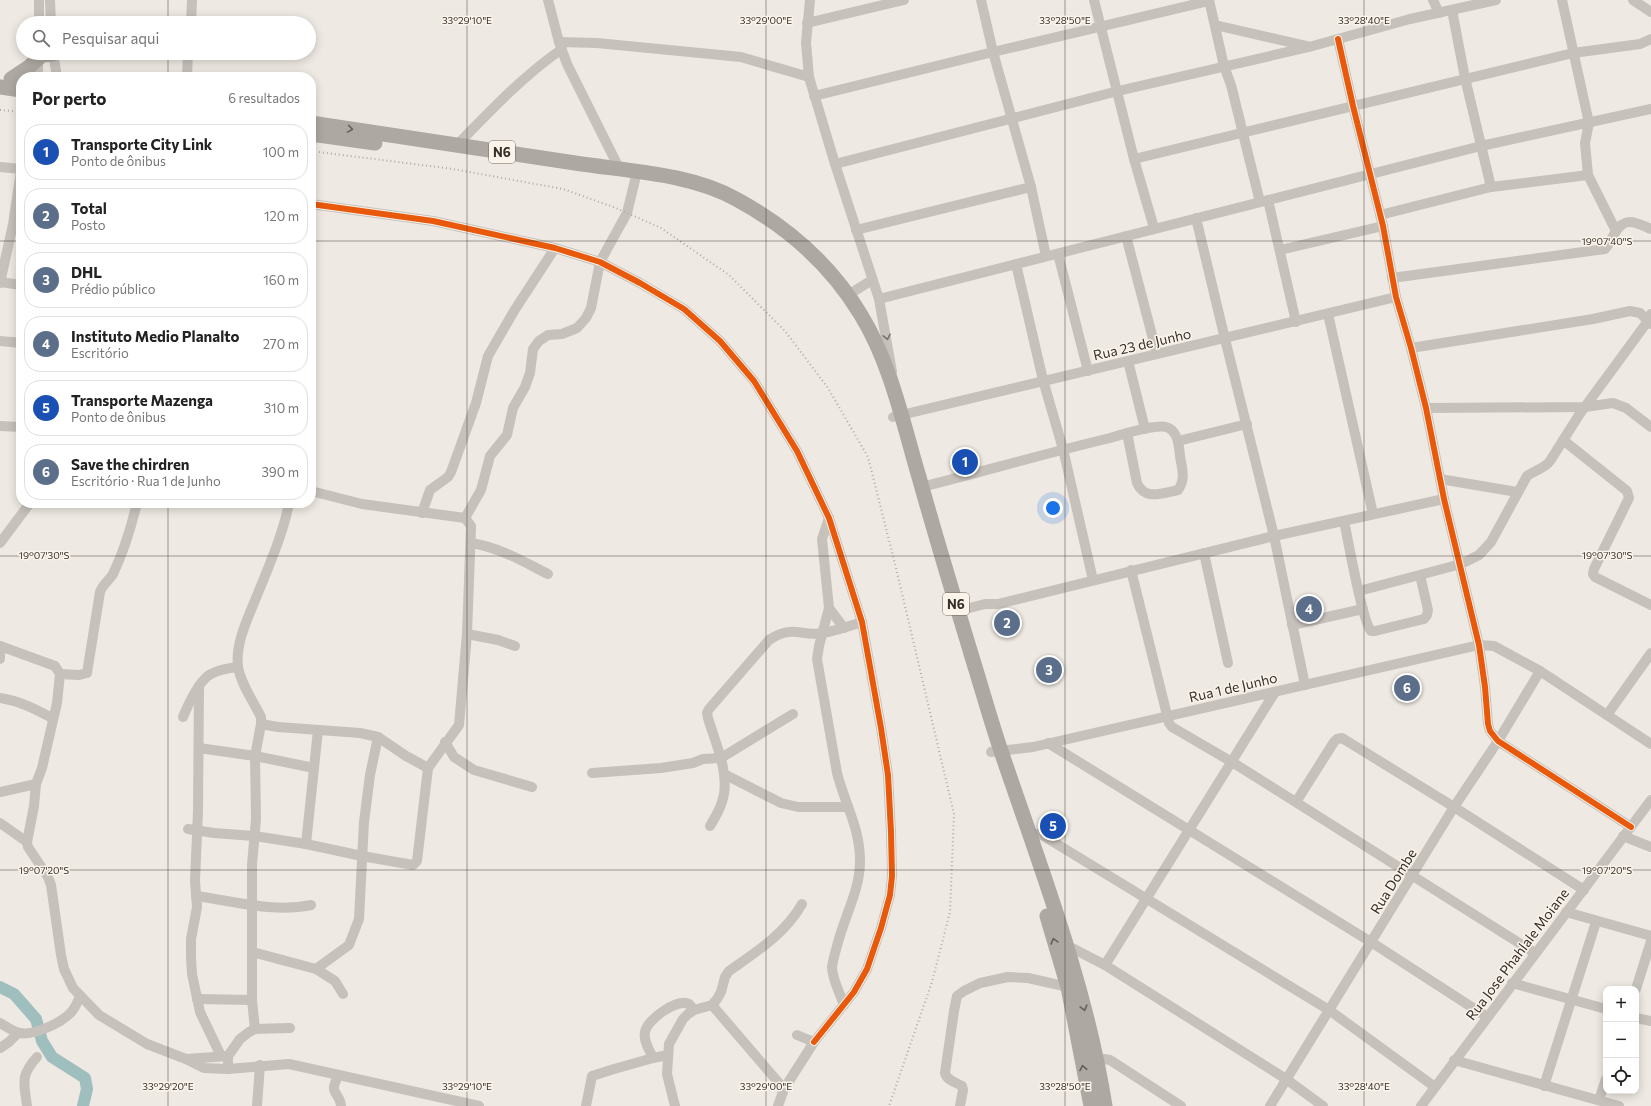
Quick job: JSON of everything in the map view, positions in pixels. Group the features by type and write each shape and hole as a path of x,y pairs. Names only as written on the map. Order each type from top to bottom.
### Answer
{"highway":[{"path":"22,72 39,60"},
{"name":"N6","path":"316,124 620,170 692,182 714,188 757,211 804,246 837,281 848,295 869,330 895,391 897,416 996,752 1022,832 1068,987 1091,1106"},
{"name":"N6","path":"316,135 635,180 688,189 712,196 754,218 799,252 840,298 871,352 897,416 922,487 958,611 996,752 1031,835 1066,945 1098,1061 1105,1106"}],"street":[{"path":"39,0 39,16"},
{"path":"50,0 50,16"},
{"path":"191,16 192,0"},
{"path":"548,0 560,45 573,76 620,170"},
{"path":"810,0 806,43 809,76 834,164 878,299 891,362 895,391"},
{"path":"807,23 904,0"},
{"path":"981,0 1031,187 1046,256"},
{"path":"1094,0 1134,159 1154,228"},
{"path":"814,96 1209,0 1224,66 1232,86 1243,131 1280,250 1296,322"},
{"path":"1433,0 1439,13"},
{"path":"834,164 1118,91 1309,47 1439,13 1460,6 1496,0"},
{"path":"1562,0 1589,123 1586,143 1588,175 1616,231"},
{"path":"1633,0 1651,12"},
{"path":"1460,6 1465,78 1491,187"},
{"path":"1215,25 1309,47"},
{"path":"1338,39 1369,175 1383,226 1396,297 1426,408 1444,499 1480,645 1490,731 1498,742 1631,826"},
{"path":"1134,159 1243,131 1353,106 1573,52 1640,44 1651,39"},
{"path":"457,146 486,115 560,45 597,43 740,57 809,76"},
{"path":"40,72 44,60"},
{"path":"49,60 54,72"},
{"path":"188,60 188,72"},
{"path":"878,299 1481,146 1651,109"},
{"path":"0,167 16,169"},
{"path":"1380,215 1491,187 1588,175"},
{"path":"465,518 481,490 490,456 507,435 513,408 525,387 530,373 533,349 539,341 548,335 562,334 577,328 586,318 591,308 600,262 626,213 635,180"},
{"path":"856,230 1031,187"},
{"path":"316,205 433,221 555,248 600,262 640,283 684,309 720,341 754,382 798,451 829,518 862,622 888,775 892,876 890,895 867,969 844,1004 814,1042 784,1090 778,1106"},
{"path":"1196,218 1274,536 1305,685"},
{"path":"1392,278 1605,249 1610,245 1616,231 1625,222 1630,221 1651,229"},
{"path":"1280,250 1383,226"},
{"path":"16,228 0,282 16,284"},
{"path":"1126,236 1157,354"},
{"path":"422,513 430,490 448,477 451,472 476,403 488,356 514,311 555,248"},
{"path":"1058,254 1088,371"},
{"path":"1016,264 1043,380 1063,449 1093,580"},
{"path":"848,295 872,280"},
{"name":"Rua 23 de Junho","path":"897,416 1396,297"},
{"path":"1359,591 1461,564 1479,555 1486,549 1527,476 1532,472 1545,467 1585,406 1650,320 1640,313 1630,311 1593,319 1411,348"},
{"path":"1328,314 1373,514"},
{"path":"0,341 16,343"},
{"path":"1128,361 1145,429"},
{"path":"1426,408 1585,406 1613,403 1619,404 1651,427"},
{"path":"1178,441 1247,424"},
{"path":"0,426 16,427"},
{"path":"922,487 1063,449 1127,433 1157,426 1167,427 1178,441 1184,476 1182,484 1178,490 1154,495 1146,494 1140,490 1137,483 1127,433"},
{"path":"1563,440 1629,494 1629,498 1593,574 1595,577 1651,605"},
{"path":"1440,479 1518,492"},
{"path":"192,830 254,836 306,844 362,856 416,864 428,768 458,725 467,634 472,543 471,526 465,518 362,504 316,492"},
{"path":"958,611 985,604 998,604 1274,536 1444,499"},
{"path":"0,543 26,508"},
{"path":"60,674 79,675 87,673 100,592 102,586 112,576 130,534 136,508"},
{"path":"255,1029 252,1000 252,905 256,780 255,756 261,717 242,679 238,667 240,644 247,620 271,561 287,508"},
{"path":"829,518 822,540 829,608 817,660 837,773 858,835 860,861 858,884 842,928 832,967 833,974 844,1004"},
{"path":"1344,521 1363,609 1368,627 1371,631 1424,619 1428,610 1420,575"},
{"path":"472,543 509,553 548,574"},
{"path":"1204,553 1228,663"},
{"path":"1132,570 1169,723 1172,727 1296,802 1535,954"},
{"path":"829,608 844,628"},
{"path":"1292,625 1363,609"},
{"path":"710,826 721,806 724,794 724,774 708,718 707,713 709,709 769,640 784,632 822,634 862,622"},
{"path":"467,634 498,640 516,646"},
{"path":"1480,645 1494,646 1540,671 1651,744"},
{"name":"Rua 1 de Junho","path":"996,752 1048,743 1480,645"},
{"path":"0,659 0,646 55,666 60,674 56,703 42,768 36,784 34,806 27,842 28,847 48,877 51,885 58,940 64,969 73,988 100,1015 147,1044 186,1059 204,1068 228,1069 289,1064 479,1106"},
{"path":"1607,715 1651,653"},
{"path":"182,717 193,693 210,674 220,670 238,667"},
{"name":"Rua Dombe","path":"1270,1106 1370,942 1413,876 1454,807 1498,742 1540,671"},
{"path":"199,686 199,748 192,830 196,915 191,939 190,957 200,1012 205,1024 224,1056 228,1069"},
{"path":"1105,965 1275,692"},
{"path":"0,698 28,705 52,718"},
{"path":"592,773 661,768 692,763 703,759 720,758 793,714"},
{"path":"261,724 278,727 360,733 378,737 406,756 428,768"},
{"path":"306,844 318,730"},
{"path":"316,969 349,945 359,920 362,856 370,775 378,737"},
{"path":"1296,802 1334,742 1337,739 1342,738 1584,890"},
{"path":"445,742 454,757 474,770 532,787"},
{"path":"1048,743 1370,942 1487,1017"},
{"path":"199,748 255,756 314,768"},
{"path":"724,774 781,803 798,807 848,807"},
{"path":"0,792 36,784"},
{"name":"Rua Jose Phahlale Moiane","path":"1420,1106 1651,800"},
{"path":"0,823 27,842"},
{"path":"1031,835 1042,835 1329,1010 1435,1087"},
{"path":"1623,836 1651,847"},
{"path":"196,896 252,905 295,909 312,905"},
{"path":"675,1106 667,1074 669,1044 683,1019 694,1010 712,1004 722,992 725,977 729,972 770,942 784,929 796,915 802,904"},
{"path":"1566,912 1596,922 1651,936"},
{"path":"1544,1086 1596,922"},
{"path":"1637,986 1651,941"},
{"path":"1066,945 1105,965 1286,1079 1323,1106"},
{"path":"252,952 316,969 335,981 343,994"},
{"path":"960,1106 962,1086 946,1077 945,1073 957,996 980,983 1008,977 1028,978 1068,987"},
{"path":"1512,983 1603,1008"},
{"path":"0,1023 18,1033 40,1030 65,1018 73,1010 80,996"},
{"path":"197,999 252,1000"},
{"path":"653,1058 644,1038 647,1025 667,1009 681,1003 689,1004 694,1010"},
{"path":"712,1004 784,1090"},
{"path":"1639,1019 1651,1022"},
{"path":"186,1059 224,1056 240,1039 255,1029 290,1028"},
{"path":"0,1048 18,1033"},
{"path":"797,1035 814,1042"},
{"path":"586,1106 592,1076 668,1055"},
{"path":"27,1106 24,1075 28,1066 37,1057"},
{"path":"1098,1061 1104,1059 1110,1060 1181,1106"},
{"path":"1454,1060 1619,1106"},
{"path":"257,1106 260,1066"},
{"path":"339,1075 334,1084 334,1088 341,1106"},
{"path":"1599,1100 1603,1088"}],"waterway":[{"path":"0,987 14,994 36,1019 42,1041 52,1057 85,1078 87,1089 83,1106"}],"railway":[{"path":"0,110 16,112"},
{"path":"316,152 453,169 563,189 616,208 661,228 729,275 785,331 828,388 868,457 896,568 954,814 950,912 932,982 889,1106"}],"cycle path":[{"path":"1338,39 1383,226 1396,297 1426,408 1444,499 1479,645 1490,731 1498,741 1631,827"},
{"path":"316,205 433,221 555,248 600,262 640,283 684,309 720,341 754,381 797,451 829,518 862,622 888,775 891,832 892,876 890,895 881,928 867,969 854,992 814,1042"}],"place":[{"name":"Transporte City Link","path":"965,462"},
{"name":"Instituto Medio Planalto","path":"1309,609"},
{"name":"Total","path":"1007,623"},
{"name":"DHL","path":"1049,670"},
{"name":"Save the chirdren","path":"1407,688"},
{"name":"Transporte Mazenga","path":"1053,826"}]}
